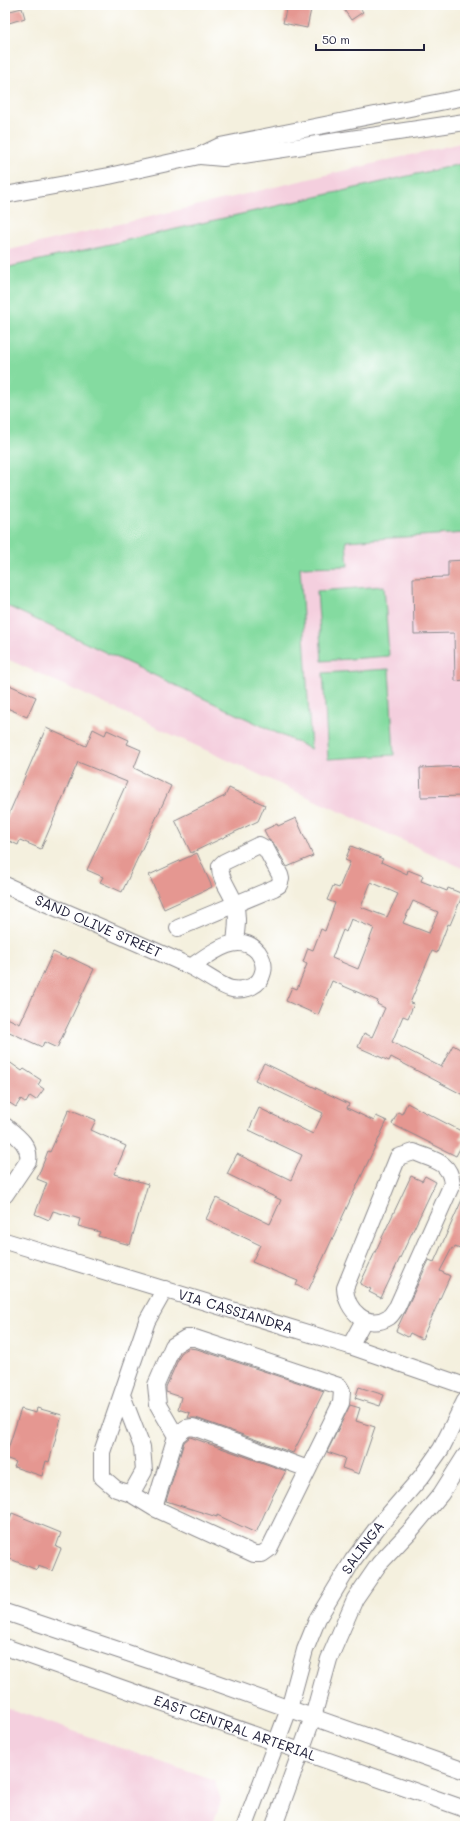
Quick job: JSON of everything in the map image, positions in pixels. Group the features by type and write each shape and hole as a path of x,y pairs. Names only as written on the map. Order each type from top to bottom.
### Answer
{"street":[{"path":"5,195 109,176 199,156 220,146 465,97"},
{"path":"199,156 223,158 465,122"},
{"name":"SAND OLIVE STREET","path":"5,886 191,967 230,989 243,990 254,985 261,978 264,969 263,961 253,947 235,943"},
{"path":"178,928 235,904 237,913 235,943 211,952 191,967"},
{"path":"5,1126 20,1137 29,1156 28,1161 5,1195"},
{"path":"414,1152 444,1164 451,1174 452,1184 397,1307 389,1317 379,1321 364,1320 350,1309 345,1298 344,1288 398,1157 414,1152"},
{"name":"VIA CASSIANDRA","path":"5,1241 350,1346 465,1386"},
{"path":"165,1289 147,1320 102,1452 102,1477 116,1488 131,1494 154,1508 254,1554 262,1554 269,1550 342,1403 342,1391 339,1386 195,1338 186,1338 173,1346 156,1385 158,1405 176,1436"},
{"path":"350,1346 364,1320"},
{"path":"122,1395 142,1448 144,1471 131,1494"},
{"name":"SALINGA","path":"245,1826 289,1709 305,1650 318,1618 333,1590 353,1560 377,1528 422,1476 441,1448 465,1401"},
{"path":"154,1508 176,1436 186,1428 193,1427 308,1469"},
{"name":"SALINGA","path":"274,1826 313,1716 329,1659 355,1599 379,1564 411,1530 441,1494 465,1456"},
{"path":"5,1612 313,1716 465,1771"},
{"name":"EAST CENTRAL ARTERIAL","path":"5,1647 172,1707 276,1741 465,1809"}],"shaded area":[{"path":"465,142 465,869 5,658 5,251"},
{"path":"5,1707 215,1781 221,1801 212,1826 5,1826"}],"green space":[{"path":"465,163 465,533 346,541 348,566 300,567 311,749 5,605 5,268"},
{"path":"384,586 389,656 322,661 317,591"},
{"path":"389,669 394,755 328,759 323,673"}],"building":[{"path":"287,5 312,5 307,28 283,23"},
{"path":"341,5 358,5 363,12 351,20"},
{"path":"22,8 25,18 9,23 6,12"},
{"path":"465,560 465,680 455,681 454,633 414,634 413,578 448,577 448,561"},
{"path":"5,683 36,697 27,717 5,707"},
{"path":"46,728 86,746 93,729 105,735 107,730 129,740 127,744 141,750 134,768 171,786 122,892 100,882 103,877 87,870 127,782 78,762 41,849 20,840 18,845 5,839 5,823"},
{"path":"465,766 465,796 421,797 420,768"},
{"path":"229,788 265,805 258,821 191,853 175,820 225,796"},
{"path":"296,818 313,856 287,867 264,830"},
{"path":"351,846 383,859 381,862 407,874 408,870 423,876 421,881 447,891 448,888 463,894 450,925 448,924 437,953 432,951 410,1003 414,1004 408,1018 403,1016 392,1042 441,1067 453,1045 465,1052 465,1096 391,1057 389,1061 358,1047 364,1033 372,1037 385,1008 377,1004 378,1001 332,981 318,1015 286,1001 292,987 297,989 307,964 303,962 308,948 313,950 321,929 325,931 335,903 327,900 333,886 339,888 350,862 345,860","holes":["371,882 398,894 387,917 361,907","413,901 438,912 429,933 403,923","351,919 374,928 358,969 332,958 343,930 346,932"]},
{"path":"197,853 212,887 164,909 149,875"},
{"path":"53,952 68,959 69,957 94,969 57,1048 44,1042 42,1047 5,1030 5,1017 20,1024"},
{"path":"5,1059 22,1071 24,1069 41,1080 38,1085 44,1089 36,1100 30,1096 26,1103 21,1099 16,1107 5,1100"},
{"path":"264,1063 349,1104 347,1108 374,1121 376,1116 387,1121 308,1291 296,1285 298,1281 252,1262 260,1245 206,1219 216,1198 270,1224 281,1200 227,1174 237,1154 291,1180 302,1155 249,1130 259,1108 313,1134 323,1113 255,1080"},
{"path":"407,1103 463,1132 460,1138 464,1141 456,1156 392,1124 398,1112 402,1114"},
{"path":"69,1109 96,1120 91,1130 126,1146 114,1174 148,1184 130,1245 98,1236 100,1232 78,1226 80,1219 53,1211 49,1220 35,1214 47,1183 37,1179 48,1151 50,1152"},
{"path":"411,1176 422,1181 425,1176 436,1182 381,1298 369,1292 371,1289 360,1284"},
{"path":"465,1193 465,1251 455,1247 454,1249 452,1248 440,1271 450,1276 422,1339 410,1333 408,1337 396,1331 429,1260 434,1262"},
{"path":"189,1348 197,1349 324,1391 293,1453 196,1418 188,1418 190,1413 178,1409 181,1397 166,1392 166,1387 181,1353"},
{"path":"359,1387 384,1395 380,1406 355,1398"},
{"path":"350,1405 360,1408 356,1421 375,1427 359,1474 342,1468 345,1458 327,1452"},
{"path":"37,1408 62,1415 49,1462 46,1461 42,1476 14,1467 16,1462 5,1458 21,1409 36,1413"},
{"path":"190,1437 286,1471 271,1499 256,1533 217,1515 217,1517 166,1501 184,1442"},
{"path":"12,1513 61,1533 56,1547 61,1549 52,1571 38,1566 37,1570 8,1558 10,1554 5,1552 5,1532"}]}
